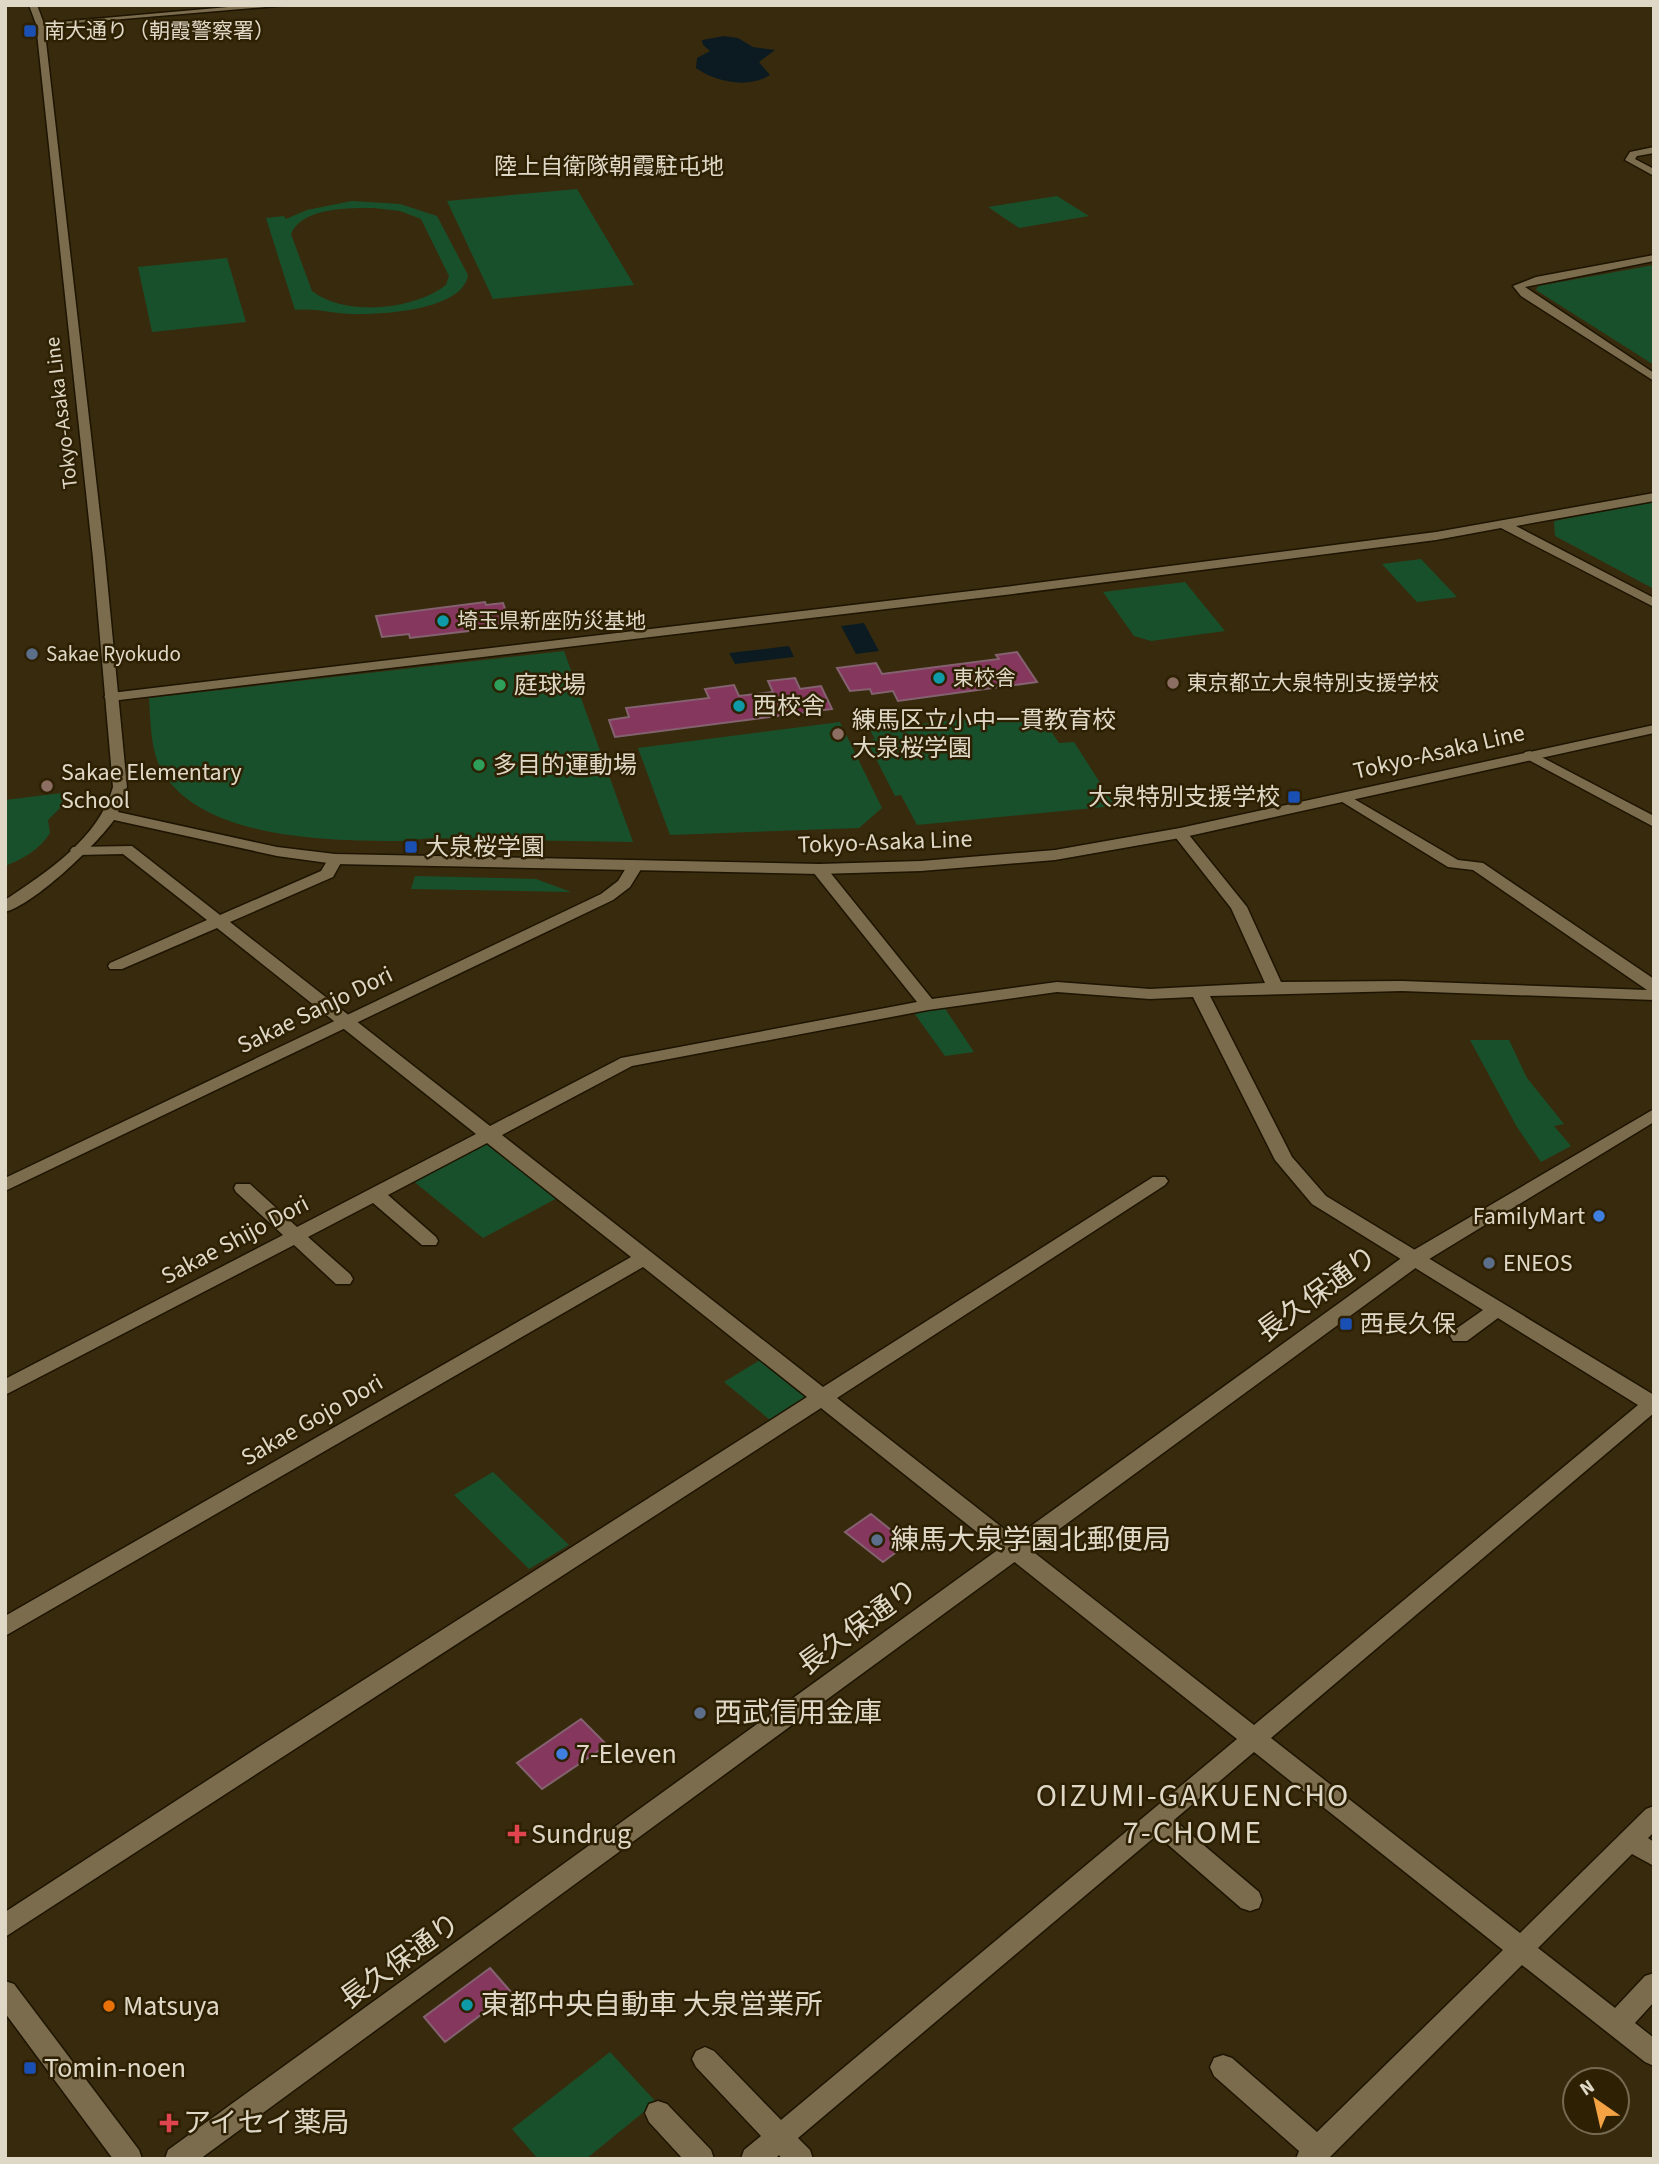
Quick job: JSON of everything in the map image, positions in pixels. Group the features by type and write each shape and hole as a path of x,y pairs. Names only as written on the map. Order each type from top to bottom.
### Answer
{"street":[{"name":"Tokyo-Asaka Line","path":"5,907 37,887 78,850 110,815 119,797 120,787 100,571 40,24 33,5"},
{"path":"40,24 285,5"},
{"path":"1654,150 1633,155 1630,160 1654,173"},
{"path":"1654,258 1536,280 1518,286 1525,295 1654,378"},
{"path":"111,697 1000,592 1436,536 1654,497"},
{"path":"1503,524 1654,603"},
{"name":"Tokyo-Asaka Line","path":"110,815 153,821 266,850 335,859 819,869 921,866 1055,855 1180,833 1654,729"},
{"path":"1530,755 1654,822"},
{"path":"1344,797 1454,864 1477,866 1654,987"},
{"path":"1180,833 1239,907 1275,987"},
{"path":"78,850 127,849 1654,2054"},
{"path":"116,966 327,874 335,859"},
{"name":"Sakae Sanjo Dori","path":"5,1185 612,894 624,884 635,866"},
{"path":"819,869 928,1005"},
{"name":"Sakae Shijo Dori","path":"5,1388 627,1062 928,1005 1057,987 1150,994 1275,987 1460,986 1654,995"},
{"path":"754,2159 1653,1403 1319,1200 1284,1160 1199,991"},
{"name":"長久保通り","path":"178,2159 1414,1259 1654,1114"},
{"path":"5,1926 265,1755 1159,1181"},
{"path":"243,1188 343,1279"},
{"path":"375,1194 429,1241"},
{"name":"Sakae Gojo Dori","path":"5,1627 644,1258"},
{"path":"1460,1336 1496,1310"},
{"path":"1223,2067 1314,2155 1654,1816"},
{"path":"1157,1820 1250,1900"},
{"path":"1630,1839 1654,1856"},
{"path":"1616,2025 1654,1984"},
{"path":"5,1992 129,2159"},
{"path":"705,2059 800,2159"},
{"path":"658,2113 701,2159"}],"green space":[{"path":"577,189 634,285 493,299 447,201"},
{"path":"1057,196 1089,216 1019,228 988,207"},
{"path":"352,201 400,204 437,216 468,275 463,287 436,303 398,312 350,314 295,310 266,218 284,216 286,219 307,210","holes":["374,208 400,211 421,219 449,276 446,285 416,300 379,307 342,305 312,291 291,234 297,225 316,214 340,209"]},
{"path":"227,258 246,322 152,332 138,267"},
{"path":"1654,265 1654,365 1536,290 1538,286"},
{"path":"1654,502 1654,589 1555,536 1554,521"},
{"path":"1421,559 1457,597 1417,602 1382,564"},
{"path":"1185,582 1225,631 1151,641 1134,636 1103,592"},
{"path":"564,651 633,842 435,838 370,841 274,833 213,814 188,800 168,780 155,752 149,698"},
{"path":"996,715 1050,730 1059,743 1074,742 1115,806 917,825 901,795 895,796 867,741 875,739 870,730"},
{"path":"840,722 882,808 859,828 670,835 638,748"},
{"path":"62,793 62,806 48,820 50,833 46,839 30,853 5,866 5,800"},
{"path":"415,876 536,879 571,892 411,889"},
{"path":"944,1007 974,1052 945,1056 914,1013"},
{"path":"1470,1040 1509,1040 1527,1078 1564,1124 1554,1126 1571,1146 1541,1162 1517,1127"},
{"path":"481,1144 493,1145 561,1196 483,1238 412,1180"},
{"path":"760,1360 806,1397 770,1420 724,1382"},
{"path":"493,1472 569,1545 529,1569 454,1495"},
{"path":"610,2052 656,2102 586,2159 538,2159 512,2129"}],"shaded area":[{"path":"724,36 738,38 753,47 775,50 759,62 770,75 742,83 722,80 696,68 697,58 710,51 703,45 702,40"},
{"path":"864,623 879,651 856,654 841,626"},
{"path":"789,646 794,657 735,664 729,653"}],"building":[{"name":"埼玉県新座防災基地","path":"485,602 486,605 503,603 511,626 410,638 409,634 382,637 376,616"},
{"name":"東校舎","path":"1017,652 1037,682 898,701 893,691 872,694 870,689 850,691 837,668 876,663 882,674 999,659 996,655"},
{"name":"西校舎","path":"795,678 800,689 821,686 832,709 615,737 609,720 629,717 626,708 709,698 705,689 734,685 739,696 773,692 768,681"},
{"name":"練馬大泉学園北郵便局","path":"871,1514 901,1538 896,1542 903,1547 883,1562 845,1532"},
{"name":"7-Eleven","path":"581,1719 607,1745 542,1789 517,1763"},
{"name":"東都中央自動車 大泉営業所","path":"490,1968 511,1992 445,2042 424,2017"}],"place":[{"name":"南大通り（朝霞警察署）","path":"30,31"},
{"name":"埼玉県新座防災基地","path":"443,621"},
{"name":"Sakae Ryokudo","path":"32,654"},
{"name":"東校舎","path":"939,678"},
{"name":"東京都立大泉特別支援学校","path":"1173,683"},
{"name":"庭球場","path":"500,685"},
{"name":"西校舎","path":"739,706"},
{"name":"練馬区立小中一貫教育校 大泉桜学園","path":"838,734"},
{"name":"多目的運動場","path":"479,765"},
{"name":"Sakae Elementary School","path":"47,786"},
{"name":"大泉特別支援学校","path":"1294,797"},
{"name":"大泉桜学園","path":"411,847"},
{"name":"FamilyMart","path":"1599,1216"},
{"name":"ENEOS","path":"1489,1263"},
{"name":"西長久保","path":"1346,1324"},
{"name":"練馬大泉学園北郵便局","path":"877,1540"},
{"name":"西武信用金庫","path":"700,1713"},
{"name":"7-Eleven","path":"562,1754"},
{"name":"Sundrug","path":"517,1834"},
{"name":"東都中央自動車 大泉営業所","path":"467,2005"},
{"name":"Matsuya","path":"109,2006"},
{"name":"Tomin-noen","path":"30,2068"},
{"name":"アイセイ薬局","path":"169,2123"}],"district":[{"name":"陸上自衛隊朝霞駐屯地","path":"609,166"},
{"name":"OIZUMI-GAKUENCHO 7-CHOME","path":"1193,1814"}]}
